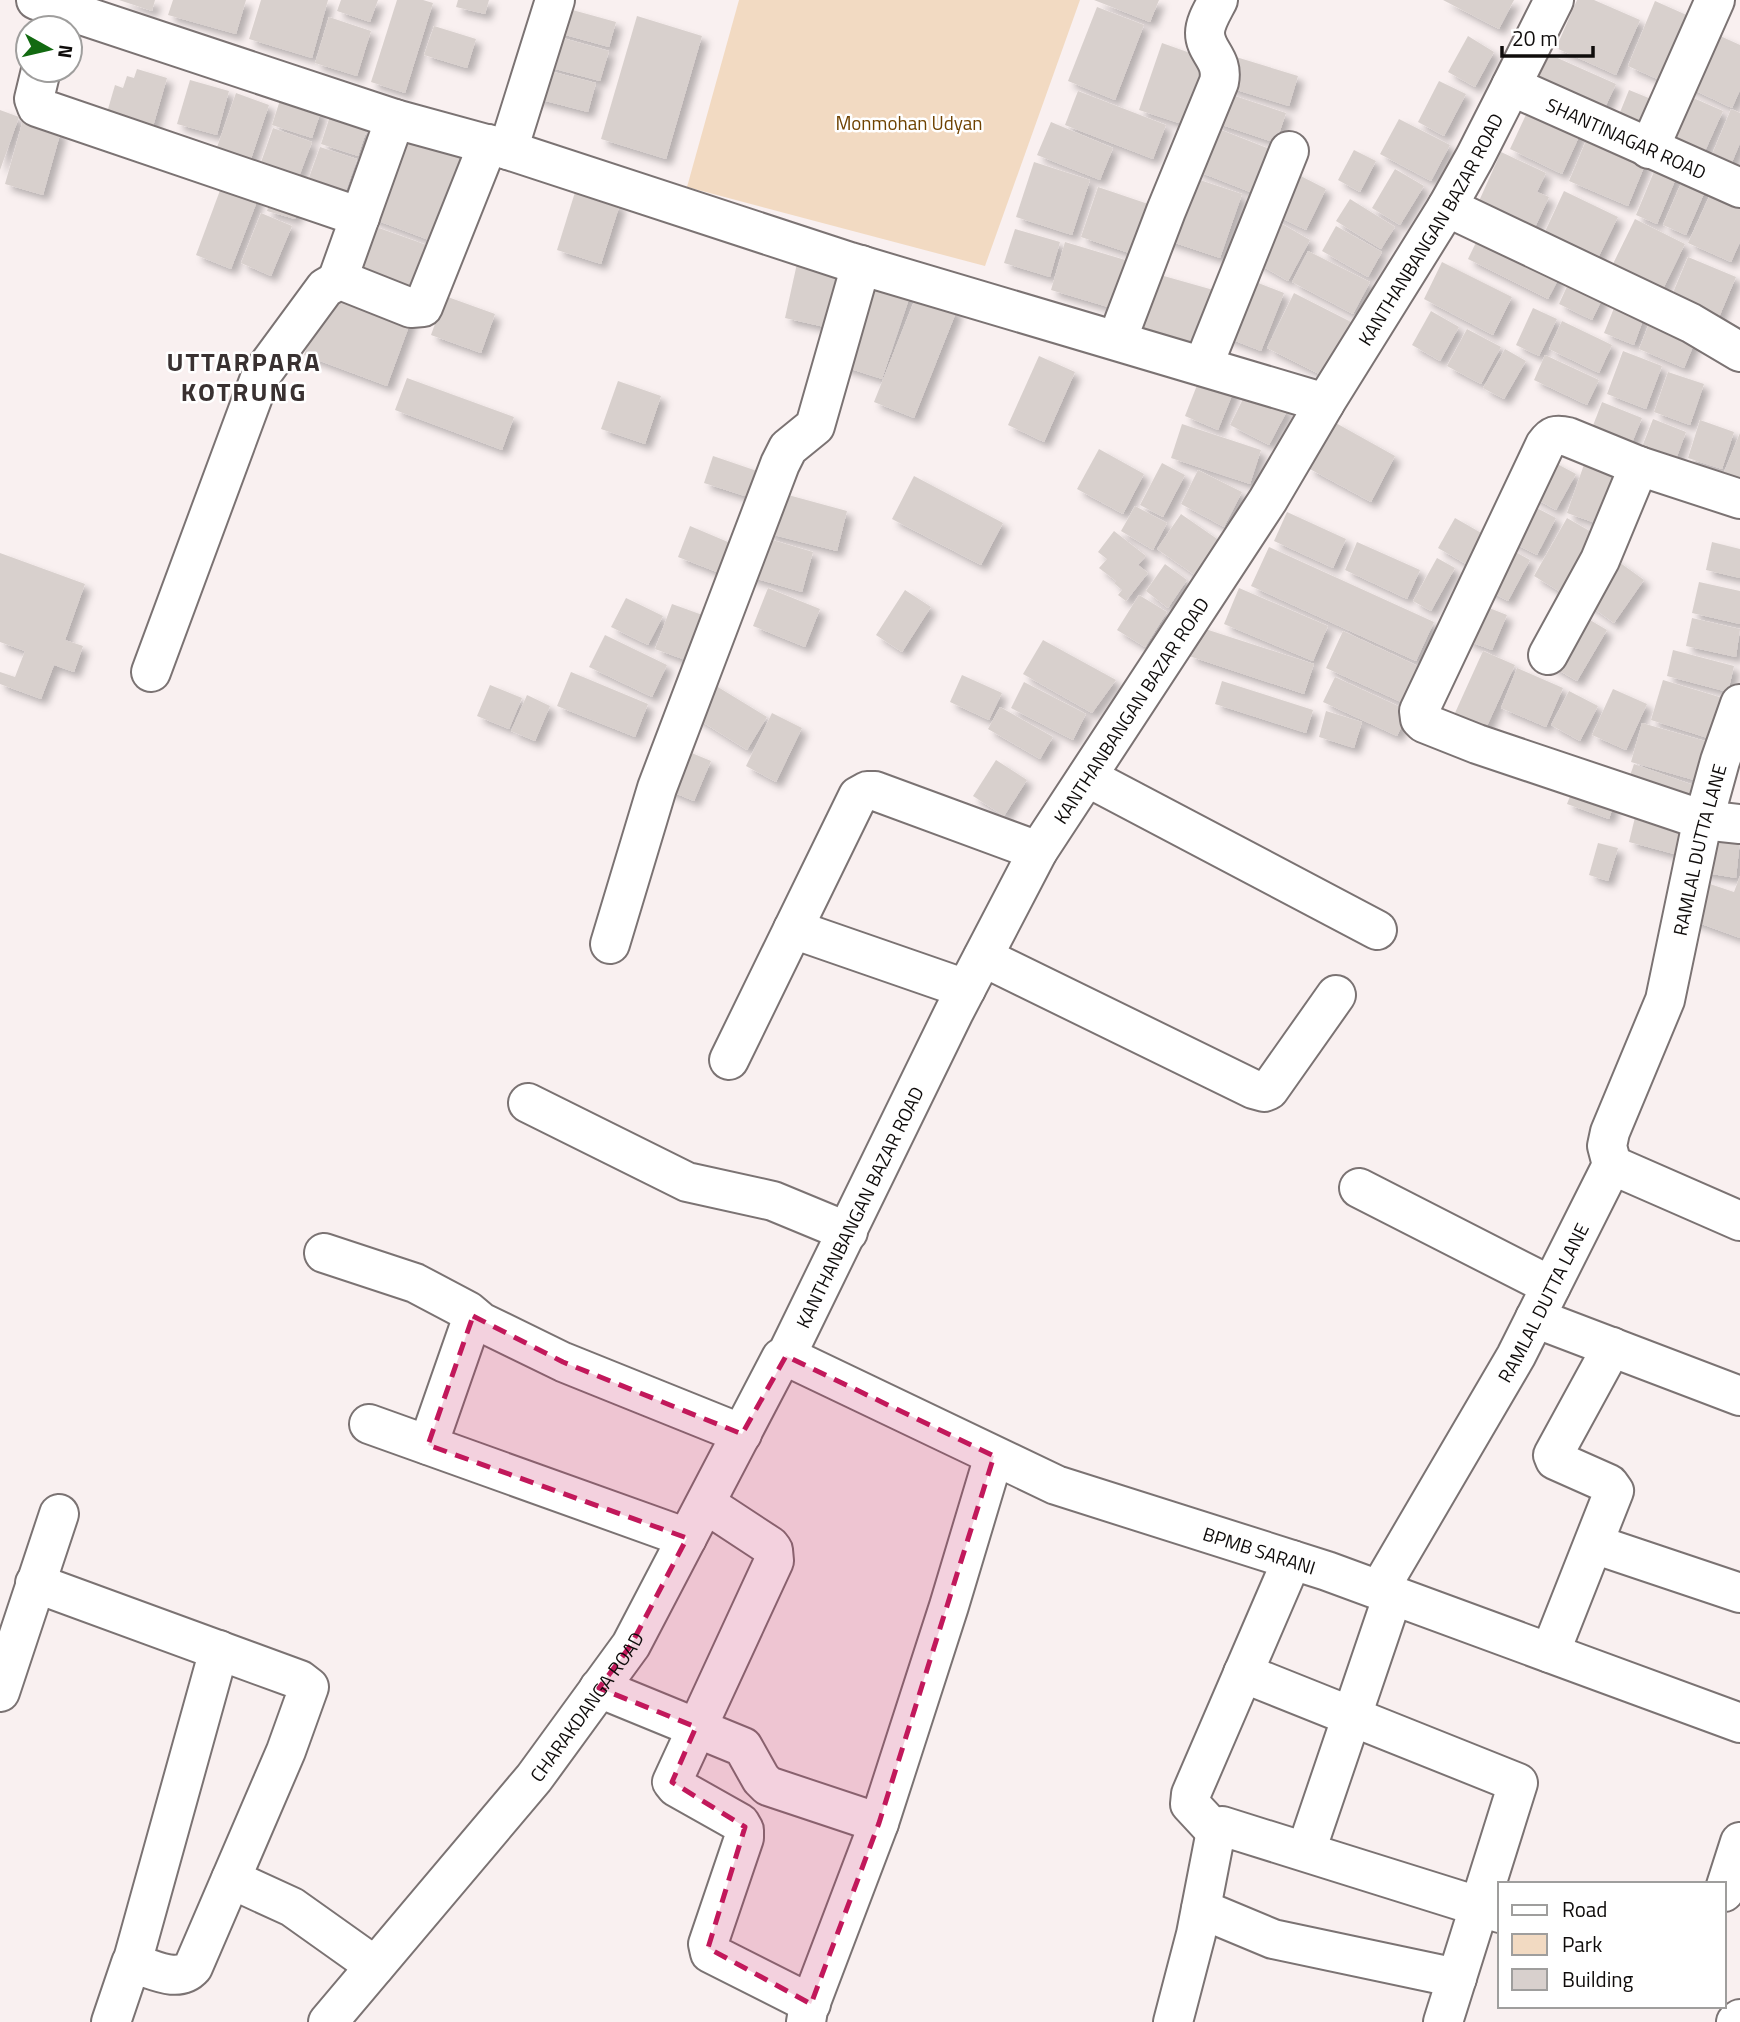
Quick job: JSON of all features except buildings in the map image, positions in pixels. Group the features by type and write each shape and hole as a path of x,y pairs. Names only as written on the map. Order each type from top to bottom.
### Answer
{"street":[{"path":"151,672 261,375 325,288 337,281 411,308 423,307 498,147 555,0"},
{"path":"1117,340 1219,82 1220,70 1205,33 1217,0"},
{"name":"KANTHANBANGAN BAZAR ROAD","path":"787,1356 974,973 1038,851 1268,500 1325,402 1447,207 1513,85 1554,0"},
{"path":"1649,149 1715,0"},
{"path":"49,12 395,119 498,147 861,265 1325,402"},
{"path":"38,84 34,99 37,107 360,217"},
{"name":"SHANTINAGAR ROAD","path":"1513,85 1740,188"},
{"path":"337,281 395,119"},
{"path":"1203,366 1289,150"},
{"path":"1447,207 1691,323 1740,352"},
{"path":"610,944 657,788 780,464 788,448 815,426 861,265"},
{"path":"1722,822 1477,744 1424,723 1419,712 1551,436 1558,434 1568,437 1639,467 1740,499"},
{"path":"1548,655 1600,559 1639,467"},
{"name":"RAMLAL DUTTA LANE","path":"1306,1851 1351,1717 1386,1592 1516,1356 1612,1165 1607,1146 1610,1132 1665,1000 1678,946 1688,881 1722,822 1720,761 1740,705"},
{"path":"1087,777 1377,930"},
{"path":"729,1060 858,796 867,791 875,791 1038,851"},
{"path":"793,929 974,973 1264,1092 1269,1090 1336,995"},
{"path":"528,1103 687,1182 774,1201 848,1232"},
{"path":"1612,1165 1737,1210"},
{"path":"1359,1188 1612,1347 1740,1396"},
{"path":"324,1253 415,1283 563,1363 742,1434"},
{"path":"428,1445 473,1316"},
{"path":"1550,1653 1613,1496 1612,1487 1555,1460 1553,1455 1612,1347"},
{"name":"CHARAKDANGA ROAD","path":"328,2022 534,1778 631,1644 781,1358 787,1356"},
{"name":"BPMB SARANI","path":"787,1356 1056,1485 1386,1592 1740,1723"},
{"path":"369,1424 687,1538"},
{"path":"705,1504 770,1546 774,1561 672,1782 676,1787 740,1824 744,1834 708,1948 710,1953 808,2013 879,1823 994,1456"},
{"path":"0,1692 59,1514"},
{"path":"1594,1544 1740,1593"},
{"path":"1216,1832 1190,1804 1191,1794 1293,1560"},
{"path":"35,1583 300,1680 309,1687 286,1751 193,1967 178,1976 132,1963"},
{"path":"111,2022 132,1963 219,1650"},
{"path":"1243,1673 1517,1781 1490,1909 1457,1979 1443,2022"},
{"path":"599,1688 743,1747 761,1779 768,1786 879,1823"},
{"path":"1173,2022 1191,1954 1216,1832 1222,1826 1490,1909"},
{"path":"1726,1886 1740,1842"},
{"path":"231,1879 292,1907 375,1966"},
{"path":"1201,1909 1273,1939 1457,1979"}],"highlighted area":[{"path":"473,1316 563,1362 742,1434 786,1356 994,1456 879,1823 811,2004 708,1948 745,1827 672,1782 696,1727 599,1688 631,1645 687,1538 428,1445"}],"green space":[{"name":"Monmohan Udyan","path":"739,0 1080,0 985,266 687,187"}],"district":[{"name":"UTTARPARA KOTRUNG","path":"244,376"}]}
